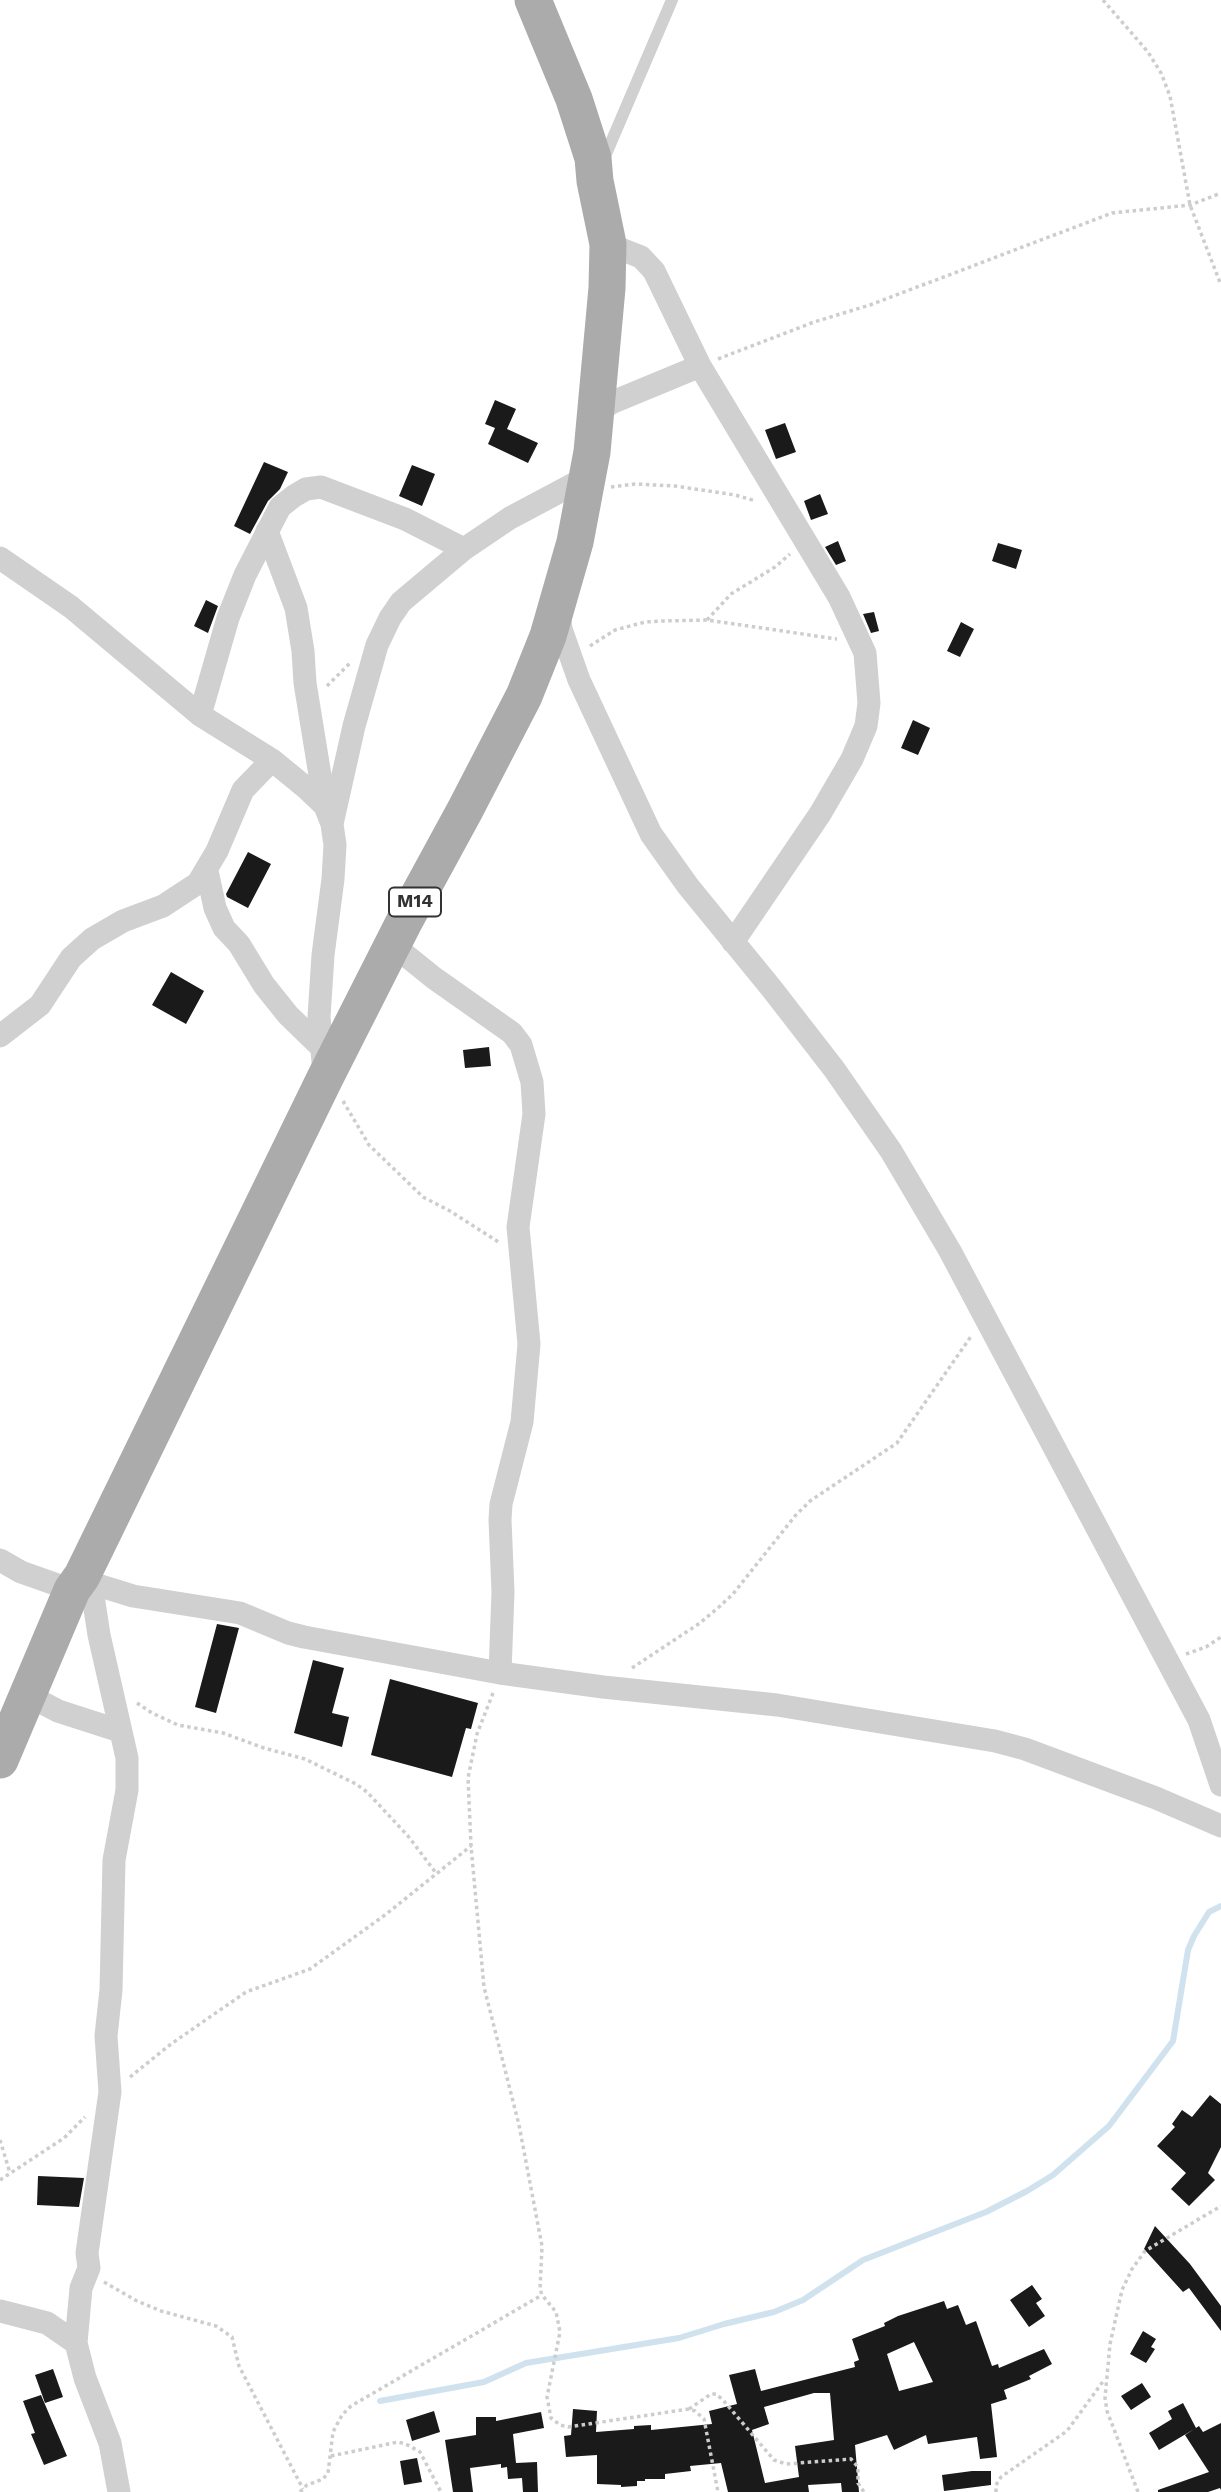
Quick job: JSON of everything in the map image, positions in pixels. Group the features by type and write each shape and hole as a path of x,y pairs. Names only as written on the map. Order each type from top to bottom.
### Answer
{"main road":[{"name":"M14","path":"0,1760 26,1694 82,1583 323,1063 393,945 524,696 548,636 575,542 586,484 596,412 607,288 607,244 593,159 574,99 533,0"}],"street":[{"path":"607,244 641,257 661,282 700,366 839,597 865,653 869,704 866,726 852,759 820,814 733,942"},
{"path":"596,412 613,402 700,366"},
{"path":"328,816 377,645 401,602 464,549 510,518 586,484"},
{"path":"200,715 228,618 267,531 280,507 293,496 306,488 321,487 405,519 464,549"},
{"path":"267,531 296,608 311,717 335,845 319,1017 323,1063"},
{"path":"0,558 71,607 200,715 272,760 304,786 328,816"},
{"path":"557,599 561,629 572,661 651,834 688,886 834,1069 891,1151 950,1251 1199,1720 1221,1785"},
{"path":"0,1036 40,1004 71,958 92,939 123,921 163,906 198,883 207,871 243,790 272,760"},
{"path":"207,871 215,908 224,928 239,944 264,985 323,1063"},
{"path":"393,945 512,1033 521,1045 532,1082 534,1114 518,1227 529,1345 522,1422 500,1512 503,1592 500,1674"},
{"path":"0,1560 21,1572 133,1596 240,1613 304,1637 500,1674 777,1706 995,1741 1025,1749 1156,1798 1221,1826"},
{"path":"82,1583 99,1635 127,1758 127,1790 114,1860 111,1990 106,2036 110,2092 86,2253 89,2268 81,2288 76,2343 85,2378 110,2443 119,2492"},
{"path":"26,1694 58,1711 120,1731"},
{"path":"0,2311 47,2323 76,2343"}],"lane":[{"path":"595,181 672,0"}],"path":[{"path":"1103,0 1148,52 1161,73 1170,96 1189,205 1221,285"},
{"path":"700,366 1112,213 1189,205 1221,193"},
{"path":"586,484 675,486 736,495 784,508"},
{"path":"707,620 731,594 775,567 806,542"},
{"path":"572,661 615,630 645,622 707,620 817,637 860,640"},
{"path":"311,717 329,683 357,657 377,645"},
{"path":"323,1063 369,1145 423,1197 450,1210 520,1254"},
{"path":"603,1687 709,1615 733,1594 810,1501 897,1443 985,1317"},
{"path":"1167,1662 1206,1647 1221,1637"},
{"path":"500,1674 473,1749 468,1778 471,1846 484,1987 519,2125 542,2246 542,2295 556,2312 560,2332 547,2397 554,2422 568,2427 689,2409 711,2394 716,2394 774,2460 786,2464 851,2459 858,2467 858,2483 864,2492"},
{"path":"110,1683 152,1713 178,1725 223,1733 305,1759 356,1784 367,1792 408,1836 436,1873"},
{"path":"0,2180 64,2138 110,2092 171,2044 246,1993 310,1969 385,1915 471,1846"},
{"path":"0,2140 10,2173"},
{"path":"1138,2492 1107,2411 1105,2378 1115,2312 1122,2290 1140,2256 1221,2206"},
{"path":"89,2268 100,2280 137,2301 161,2311 216,2326 232,2337 239,2366 301,2490 326,2476 330,2470 333,2432 342,2415 351,2406 542,2295"},
{"path":"996,2492 996,2485 1001,2477 1067,2431 1105,2378"},
{"path":"689,2409 704,2419 718,2492"},
{"path":"331,2456 398,2442 406,2444 420,2452 441,2492"}],"building":[{"path":"495,400 516,409 507,429 538,443 528,463 488,444 495,428 485,424"},
{"path":"785,423 796,452 776,459 765,430"},
{"path":"264,462 288,472 250,534 234,526"},
{"path":"412,465 435,474 422,506 399,496"},
{"path":"820,494 828,514 811,520 804,501"},
{"path":"838,541 846,561 836,565 825,547"},
{"path":"998,543 1022,550 1016,569 992,561"},
{"path":"206,600 218,606 208,633 194,626"},
{"path":"874,612 879,631 871,633 863,614"},
{"path":"961,622 974,629 960,657 947,651"},
{"path":"913,720 930,728 918,755 901,748"},
{"path":"248,852 271,864 248,908 226,894"},
{"path":"171,972 204,991 186,1024 152,1005"},
{"path":"489,1047 491,1066 465,1068 463,1050"},
{"path":"217,1624 239,1628 216,1713 195,1707"},
{"path":"313,1660 344,1668 332,1713 349,1717 342,1747 294,1733"},
{"path":"390,1679 478,1703 471,1729 466,1728 452,1777 371,1755"},
{"path":"1210,2095 1221,2104 1221,2147 1208,2173 1215,2180 1189,2206 1171,2189 1186,2173 1157,2146 1175,2127 1172,2124 1182,2110 1192,2117"},
{"path":"38,2176 84,2178 79,2207 37,2205"},
{"path":"1155,2226 1190,2264 1221,2306 1221,2331 1189,2288 1183,2292 1144,2249"},
{"path":"1032,2285 1042,2299 1036,2303 1045,2316 1029,2327 1010,2300"},
{"path":"944,2301 947,2309 958,2305 966,2325 976,2321 992,2366 998,2364 999,2368 1044,2349 1052,2364 1029,2376 1031,2379 1004,2390 1007,2399 991,2404 997,2457 980,2459 977,2437 928,2444 926,2435 894,2450 887,2435 855,2445 859,2492 842,2492 841,2483 808,2485 809,2492 728,2492 721,2463 690,2466 691,2471 665,2474 665,2479 645,2479 637,2481 637,2486 621,2487 597,2484 597,2455 566,2457 564,2436 571,2435 573,2409 597,2411 596,2432 634,2429 634,2426 651,2425 651,2430 712,2424 709,2411 737,2404 729,2375 755,2369 761,2391 855,2367 854,2362 859,2360 852,2339 885,2326 884,2323","holes":["914,2342 933,2382 899,2391 887,2354","814,2393 830,2393 834,2440 795,2446 799,2477 765,2483 752,2430 769,2424 764,2407"]},
{"path":"1143,2331 1156,2339 1151,2347 1155,2349 1146,2363 1130,2354"},
{"path":"53,2369 63,2397 45,2403 35,2375"},
{"path":"1142,2383 1151,2397 1131,2410 1121,2396"},
{"path":"41,2395 67,2456 44,2465 31,2434 35,2433 23,2401"},
{"path":"1183,2403 1196,2428 1159,2450 1149,2433 1172,2419 1168,2411"},
{"path":"434,2411 440,2432 412,2441 406,2420"},
{"path":"541,2412 544,2428 513,2434 516,2463 537,2462 538,2492 523,2492 522,2478 508,2479 507,2467 501,2468 501,2464 470,2468 473,2492 453,2492 445,2440 476,2435 476,2417 496,2417 496,2421"},
{"path":"1221,2423 1221,2490 1158,2492 1209,2472 1185,2435 1199,2426 1203,2432"},
{"path":"417,2458 422,2482 404,2485 400,2461"},
{"path":"991,2471 991,2485 944,2491 942,2475"}],"waterway":[{"path":"380,2401 484,2382 526,2363 679,2338 774,2312 803,2300 863,2260 986,2212 1027,2191 1053,2175 1109,2126 1173,2041 1188,1950 1209,1912 1221,1906"}]}
